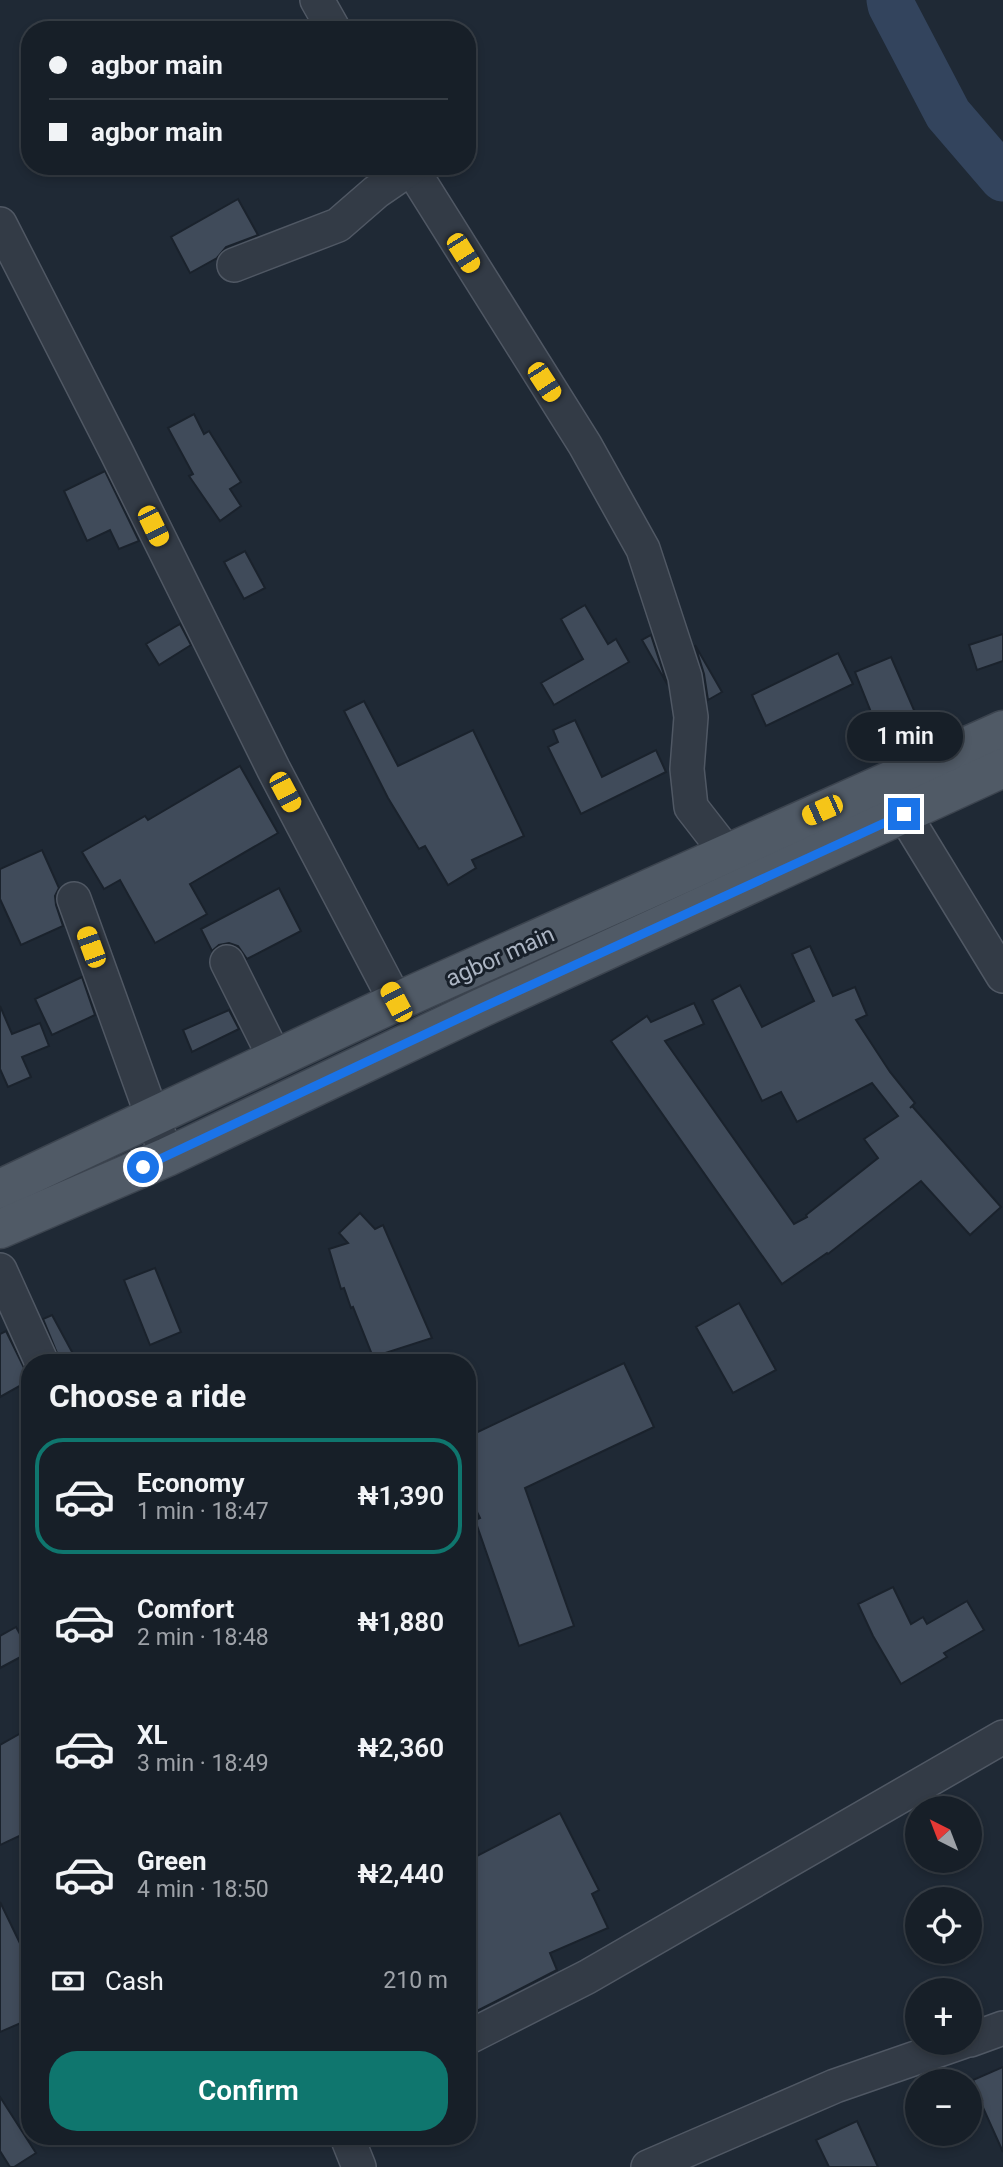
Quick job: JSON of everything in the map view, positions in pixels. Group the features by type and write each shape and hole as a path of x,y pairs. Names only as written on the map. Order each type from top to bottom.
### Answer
{"main road":[{"name":"agbor main","path":"0,1189 396,1002 1003,730"},
{"name":"agbor main","path":"0,1229 167,1157 469,1014 1003,768"}],"street":[{"path":"317,0 329,21"},
{"path":"234,265 338,225 399,175"},
{"path":"415,175 585,445 643,549 685,677 691,717 687,769 691,807 726,852"},
{"path":"0,224 117,453 272,768 396,1002"},
{"path":"904,814 1003,975"},
{"path":"74,899 167,1157"},
{"path":"227,962 276,1060"},
{"path":"0,1270 38,1354"},
{"path":"476,2033 587,1977 1003,1737"},
{"path":"982,2035 1003,2028"},
{"path":"648,2167 835,2086 924,2055"},
{"path":"350,2145 359,2167"}],"building":[{"path":"238,199 258,235 226,247 217,258 190,273 171,237"},
{"path":"194,414 204,434 209,431 241,482 230,489 241,506 220,521 189,476 193,474 168,428"},
{"path":"105,471 139,541 119,549 110,530 87,541 64,491"},
{"path":"245,551 265,588 244,599 224,562"},
{"path":"585,605 608,644 616,639 629,662 554,705 541,683 583,659 561,619"},
{"path":"180,624 191,645 159,665 146,644"},
{"path":"1003,634 1003,661 977,670 969,645"},
{"path":"651,635 666,681 666,682 642,640"},
{"path":"695,645 722,692 708,700 704,674"},
{"path":"838,653 853,684 766,726 752,695"},
{"path":"891,657 927,740 889,757 855,672"},
{"path":"364,701 398,766 473,730 524,836 472,860 476,868 448,885 425,846 419,849 388,798 344,711"},
{"path":"575,720 602,777 656,750 666,772 581,814 548,747 558,742 553,730"},
{"path":"240,766 278,833 190,884 207,914 155,943 120,880 104,889 82,852 145,816 148,820"},
{"path":"42,850 59,888 55,896 63,926 21,945 0,899 0,869"},
{"path":"279,888 301,931 247,959 238,946 229,943 219,945 212,951 201,929"},
{"path":"810,946 833,996 855,987 867,1015 856,1020 890,1072 915,1103 912,1106 1001,1207 970,1235 921,1181 828,1254 782,1284 611,1041 647,1016 651,1022 694,1003 704,1024 665,1041 794,1224 807,1217 806,1215 878,1158 864,1139 898,1116 872,1083 797,1122 781,1092 762,1101 712,1000 740,985 762,1027 814,1001 792,954"},
{"path":"82,977 95,1015 52,1035 35,999"},
{"path":"0,1006 12,1034 40,1023 49,1046 22,1057 31,1077 8,1087 0,1069"},
{"path":"229,1010 239,1029 192,1052 183,1030"},
{"path":"360,1213 375,1229 383,1225 432,1338 382,1354 372,1354 344,1288 341,1289 329,1249 348,1243 339,1233"},
{"path":"155,1268 181,1332 150,1345 124,1280"},
{"path":"739,1303 776,1370 733,1393 696,1327"},
{"path":"52,1315 73,1354 57,1354 43,1319"},
{"path":"6,1331 21,1362 21,1385 0,1397 0,1334"},
{"path":"624,1363 654,1427 525,1488 574,1626 519,1646 476,1523 480,1518 476,1510 476,1433"},
{"path":"893,1587 911,1624 923,1617 927,1624 967,1601 984,1630 944,1653 947,1657 901,1684 858,1604"},
{"path":"16,1627 21,1636 21,1657 0,1668 0,1636"},
{"path":"21,1733 21,1835 0,1845 0,1745"},
{"path":"560,1813 599,1890 592,1894 608,1928 550,1953 557,1970 476,2011 476,1976 476,1856"},
{"path":"0,1902 21,1945 21,2023 0,2032"},
{"path":"1003,2067 1003,2152 982,2105 982,2076"},
{"path":"0,2097 21,2130 21,2145 31,2145 36,2153 10,2167 0,2151"},
{"path":"857,2121 878,2167 829,2167 816,2140"}],"waterway":[{"path":"890,0 948,114 1003,178"}],"route":[{"path":"143,1167 904,814"}]}
